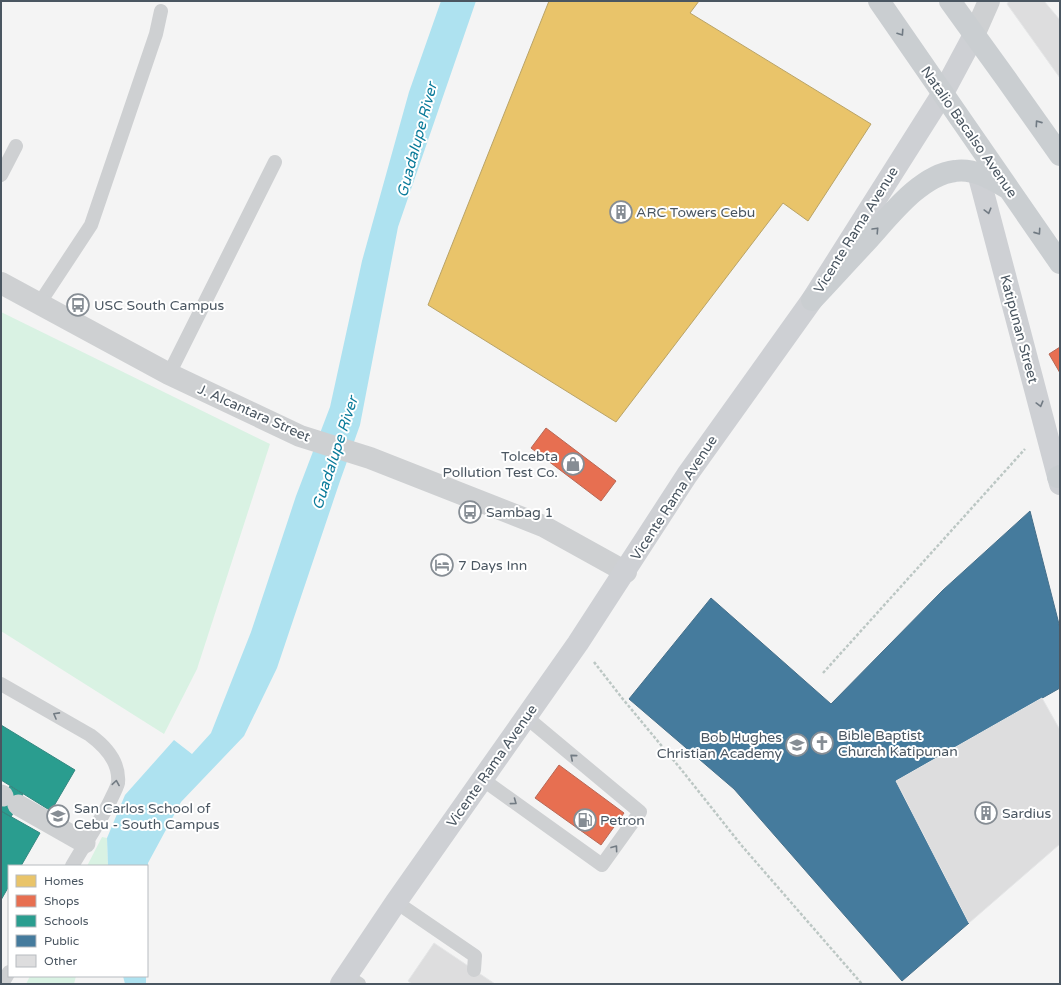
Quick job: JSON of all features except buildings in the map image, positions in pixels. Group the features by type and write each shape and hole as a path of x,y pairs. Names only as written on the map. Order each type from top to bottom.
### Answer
{"main road":[{"name":"Natalio Bacalso Avenue","path":"879,1 1060,263"},
{"path":"950,1 1060,155"},
{"name":"Vicente Rama Avenue","path":"349,981 396,902 578,643 626,572 687,476 812,300 943,94 974,35"},
{"path":"812,300 902,203 916,190 939,176 956,170 978,173 991,178 1008,188"},
{"name":"Katipunan Street","path":"978,173 1059,479"}],"street":[{"name":"Vicente Rama Avenue","path":"974,35 989,1"},
{"name":"J. Alcantara Street","path":"1,283 169,374 300,436 370,458 543,526 626,572"},
{"path":"7,799 86,843"}],"lane":[{"path":"39,304 91,225 156,34 161,11"},
{"path":"1,175 16,146"},
{"path":"169,374 275,162"},
{"path":"1,684 90,735 103,744 114,760 118,784 108,805 73,865"},
{"path":"482,780 602,865 640,812 526,717"},
{"path":"396,902 474,956 474,970"},
{"path":"2,984 8,974"}],"path":[{"path":"823,673 1046,427"},
{"path":"578,643 742,846 862,984"}],"green space":[{"path":"1,312 270,444 197,669 164,734 1,631"},
{"path":"102,837 107,838 108,865 88,865"},
{"path":"30,977 76,977 74,984 26,984"}],"water":[{"name":"Guadalupe River","path":"441,1 476,1 398,227 360,425 277,668 244,736 181,802 148,865 108,865 107,838 125,795 174,740 192,754 211,733 251,632 296,496 330,407 362,261 409,92"},
{"path":"123,977 146,977 146,984 125,984"}],"place":[{"name":"ARC Towers Cebu","path":"621,212"},
{"name":"USC South Campus","path":"78,305"},
{"name":"Tolcebta Pollution Test Co.","path":"573,464"},
{"name":"Sambag 1","path":"470,512"},
{"name":"7 Days Inn","path":"442,565"},
{"name":"Bible Baptist Church Katipunan","path":"822,743"},
{"name":"Bob Hughes Christian Academy","path":"797,745"},
{"name":"Sardius","path":"986,813"},
{"name":"San Carlos School of Cebu - South Campus","path":"58,816"},
{"name":"Petron","path":"585,820"}]}
